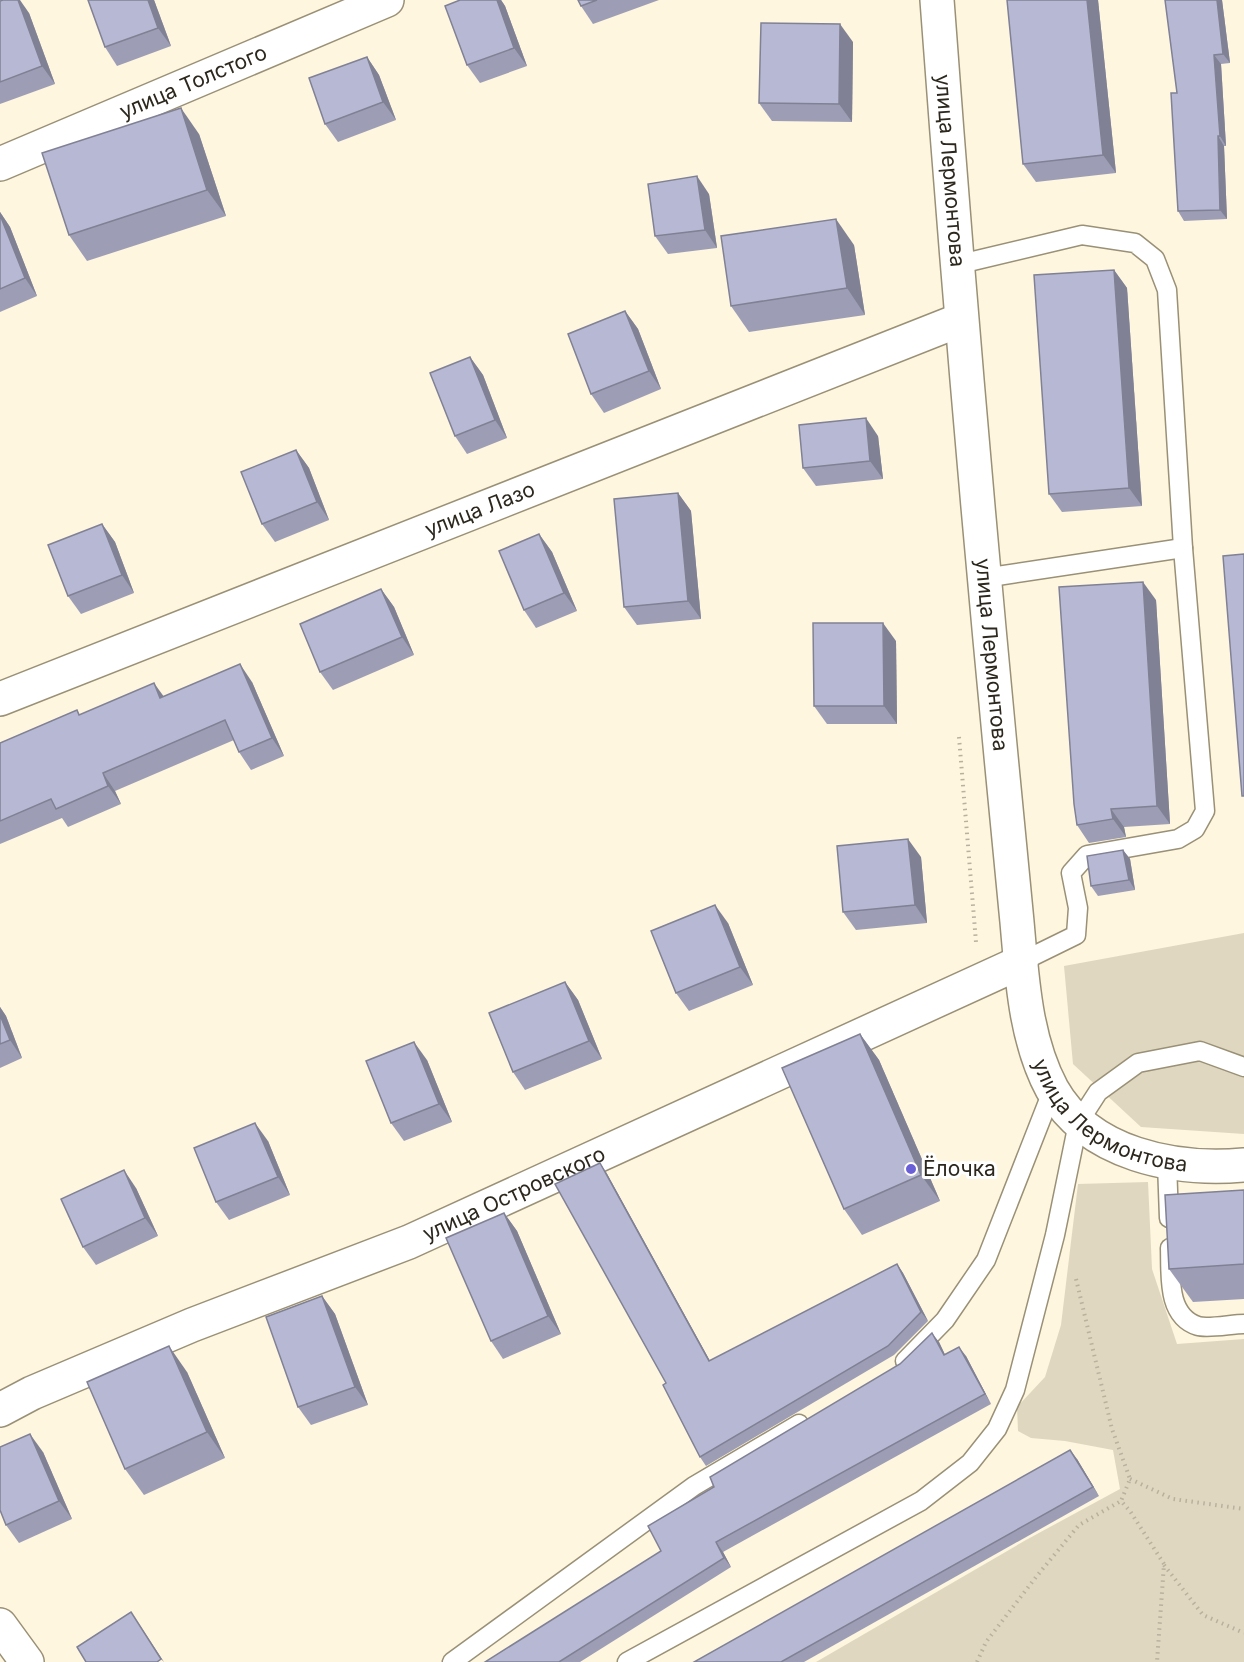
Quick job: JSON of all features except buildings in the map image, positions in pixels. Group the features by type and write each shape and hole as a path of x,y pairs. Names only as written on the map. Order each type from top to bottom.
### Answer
{"street":[{"name":"улица Толстого","path":"0,164 387,0"},
{"name":"улица Лермонтова","path":"937,0 960,320 1021,962 1033,1040 1053,1089 1078,1123 1114,1147 1167,1163 1239,1161"},
{"name":"улица Лазо","path":"0,699 960,320"},
{"name":"улица Островского","path":"0,1410 32,1393 182,1330 409,1242 1021,962"},
{"path":"0,1625 27,1662"}],"lane":[{"path":"956,265 1082,235 1135,243 1155,259 1167,290 1183,548 1205,811 1195,829 1178,839 1087,855 1071,873 1078,908 1076,935 1021,962"},
{"path":"984,578 1183,548"},
{"path":"627,1662 921,1501 970,1462 997,1429 1015,1390 1055,1235 1078,1123 1098,1092 1138,1063 1200,1051 1244,1067"},
{"path":"891,1370 901,1364 945,1320 986,1260 1053,1089"},
{"path":"1167,1163 1171,1289 1174,1303 1189,1322 1199,1327 1244,1324"},
{"path":"452,1662 694,1486 812,1416"}],"path":[{"path":"977,1662 986,1642 1079,1525 1121,1501 1130,1479 1112,1429 1074,1273"},
{"path":"1130,1479 1173,1499 1244,1509"},
{"path":"1121,1501 1130,1510 1164,1564 1203,1615 1244,1633"},
{"path":"1157,1662 1164,1564"}],"shaded area":[{"path":"1244,933 1244,1134 1141,1127 1073,1064 1064,966"},
{"path":"1148,1182 1152,1269 1177,1344 1244,1339 1244,1662 816,1662 1026,1540 1120,1489 1113,1450 1065,1441 1031,1438 1018,1431 1017,1407 1045,1377 1061,1325 1078,1184"}],"place":[{"name":"Ёлочка","path":"911,1169"}]}
